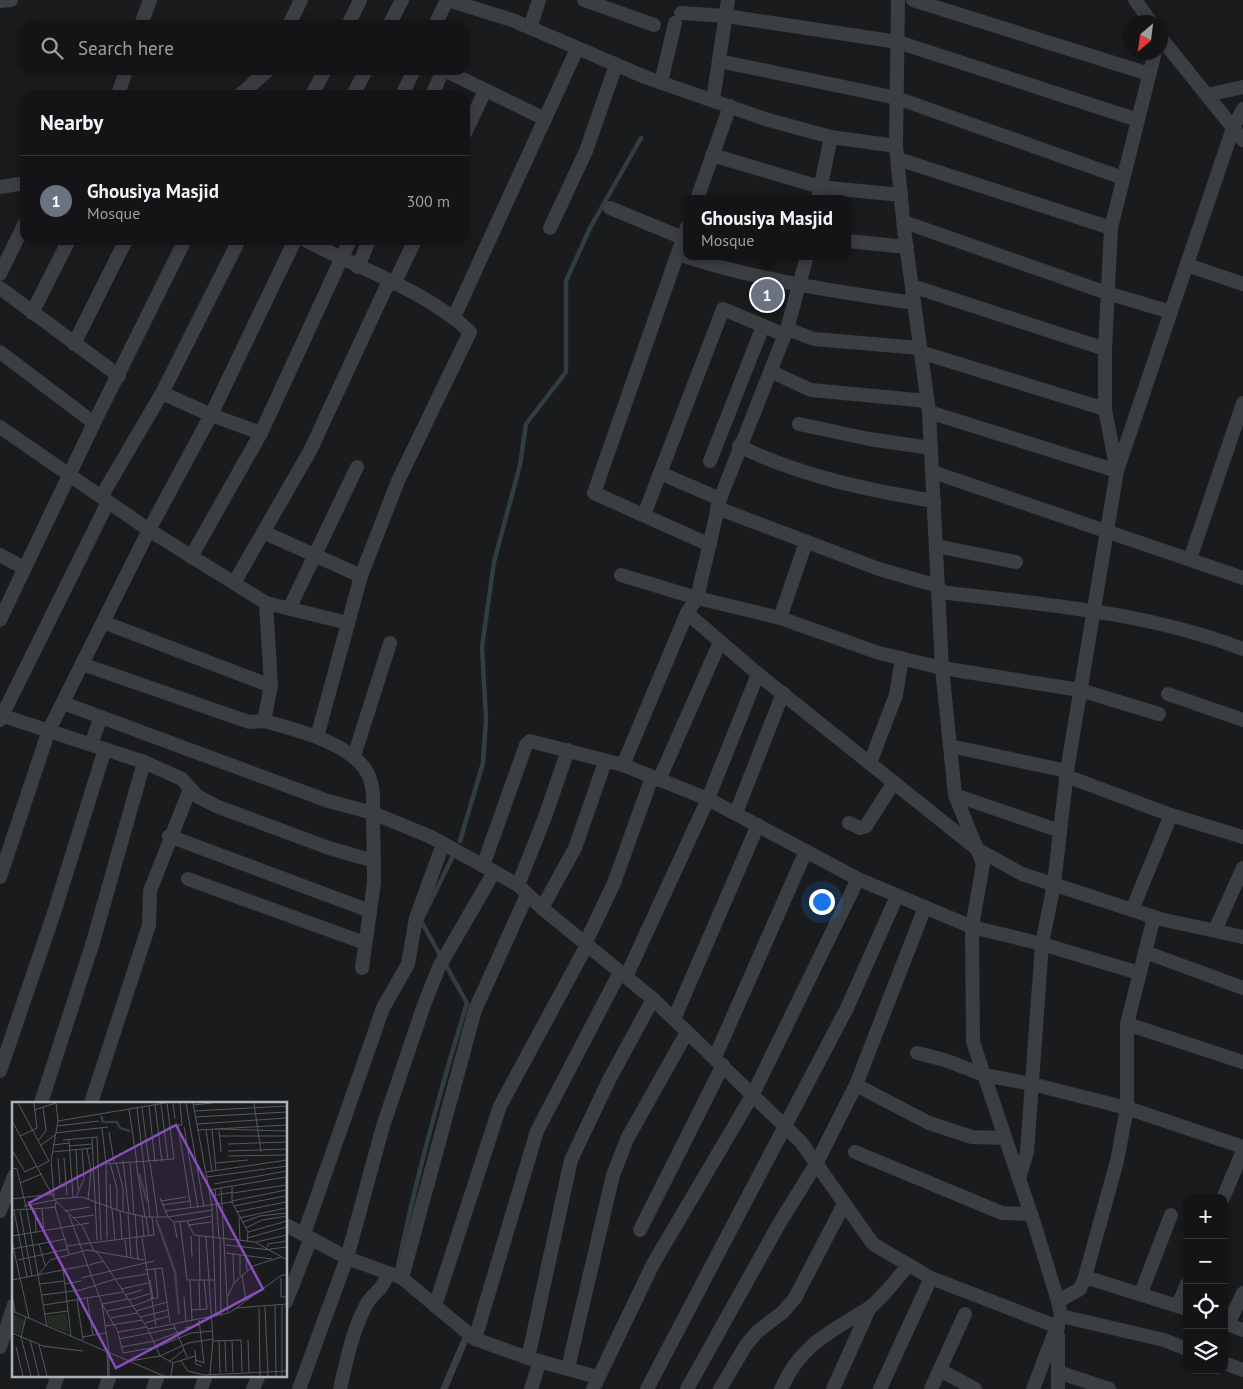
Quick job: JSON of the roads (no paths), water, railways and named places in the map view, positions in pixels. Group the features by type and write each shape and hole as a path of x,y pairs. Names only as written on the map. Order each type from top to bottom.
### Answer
{"street":[{"path":"0,1 11,0"},
{"path":"143,20 150,0"},
{"path":"292,20 301,0"},
{"path":"350,20 360,0"},
{"path":"392,20 402,0"},
{"path":"438,20 448,0 512,20 661,83 765,119 897,153 1111,228"},
{"path":"530,28 540,0"},
{"path":"584,0 654,25"},
{"path":"713,100 728,0"},
{"path":"898,0 897,153 907,247 928,406 942,668 955,795 983,864 972,927 973,1042 1058,1300 1060,1322 1058,1389"},
{"path":"913,0 1149,74"},
{"path":"1135,0 1146,15"},
{"path":"661,83 678,18 726,16 898,42 1138,120"},
{"path":"1168,47 1243,140"},
{"path":"454,317 577,49"},
{"path":"1116,471 1105,409 1105,349 1111,228 1153,60"},
{"path":"719,61 896,98 1123,178"},
{"path":"550,228 586,151 616,65"},
{"path":"120,90 124,75"},
{"path":"246,90 264,75"},
{"path":"259,90 266,75"},
{"path":"315,90 322,75"},
{"path":"356,90 364,75"},
{"path":"404,90 412,75"},
{"path":"434,90 442,75"},
{"path":"454,75 545,119"},
{"path":"1207,95 1243,87"},
{"path":"470,122 485,91"},
{"path":"698,195 730,106"},
{"path":"1019,1179 1027,1152 1042,944 1054,884 1066,773 1116,471 1233,128 1243,109"},
{"path":"819,193 831,137"},
{"path":"712,155 819,193 901,195"},
{"path":"0,187 20,184"},
{"path":"610,208 683,231"},
{"path":"904,222 1107,293 1171,312"},
{"path":"0,274 20,233"},
{"path":"683,238 594,493 710,544"},
{"path":"851,241 907,247"},
{"path":"32,313 66,245"},
{"path":"74,344 124,245"},
{"path":"0,620 94,423 183,245"},
{"path":"236,245 162,393 104,500 0,717 49,730 144,762 182,779 190,789 216,806 329,848 374,861"},
{"path":"0,877 5,844 49,730 149,530 211,415 293,245"},
{"path":"314,245 392,283 454,317 470,332 398,481 361,576 317,737"},
{"path":"192,557 261,433 348,245"},
{"path":"358,267 367,245"},
{"path":"234,583 310,451 412,245"},
{"path":"678,254 683,256"},
{"path":"696,260 723,269 800,285 914,303"},
{"path":"623,765 687,613 697,598 719,504 739,446 772,372 786,332 806,260"},
{"path":"1187,265 1243,284"},
{"path":"912,286 1105,349"},
{"path":"0,288 119,376"},
{"path":"644,515 722,309 763,326 814,339 920,350 1105,409"},
{"path":"710,461 763,326"},
{"path":"0,352 94,423"},
{"path":"772,372 811,390 928,406 1116,471"},
{"path":"162,393 211,415 261,433"},
{"path":"1190,559 1236,445 1243,403"},
{"path":"800,424 869,439 931,448"},
{"path":"0,426 149,530 266,603 348,623"},
{"path":"739,446 766,459 804,472 877,492 934,501"},
{"path":"290,608 357,467"},
{"path":"933,472 1243,578"},
{"path":"660,474 719,504 806,542 939,589 1093,611 1206,635 1243,649"},
{"path":"264,532 361,576"},
{"path":"780,618 806,542"},
{"path":"936,546 1016,562"},
{"path":"0,555 24,568"},
{"path":"621,575 697,598 780,618 879,653 942,668 1080,690 1159,714"},
{"path":"264,721 271,686 266,603"},
{"path":"687,613 758,674 977,849 1022,874 1154,917 1243,938"},
{"path":"103,622 271,686"},
{"path":"435,1306 500,1106 586,945 614,883 655,778 720,642"},
{"path":"354,756 390,643"},
{"path":"870,763 896,695 902,658"},
{"path":"82,664 249,722 264,721 317,737 354,756 371,781 373,813 374,883 362,968"},
{"path":"471,1336 538,1131 623,974 708,799 758,674"},
{"path":"736,813 783,693"},
{"path":"1168,694 1243,720"},
{"path":"63,703 328,801 373,813 443,844 488,869 522,890 653,999 754,1094 801,1142 873,1244 931,1278 1060,1322 1164,1340 1183,1347"},
{"path":"91,744 101,717"},
{"path":"299,1389 347,1258 383,1126 439,967 488,869 527,742 568,750 605,762 623,765 708,799 858,879 972,927 1042,944 1139,973"},
{"path":"950,746 1066,773 1171,815 1243,837"},
{"path":"0,1071 106,749"},
{"path":"340,1389 345,1362 365,1306 395,1276 475,1010 522,890 568,750"},
{"path":"41,1102 93,942 144,762"},
{"path":"542,908 575,848 605,762"},
{"path":"849,823 860,828 865,827 894,782"},
{"path":"91,1102 149,925 150,891 169,836 190,789"},
{"path":"955,795 1060,831"},
{"path":"1132,910 1171,815"},
{"path":"674,1018 758,825"},
{"path":"169,836 370,911"},
{"path":"288,1296 382,1008 408,964 416,918 443,844"},
{"path":"640,1230 719,1061 806,851"},
{"path":"1215,930 1243,868"},
{"path":"188,879 365,942"},
{"path":"288,1227 347,1258 395,1276 471,1336 534,1360 568,1368 595,1383 653,1264 754,1094 858,879"},
{"path":"647,1389 702,1281 848,1008 897,896"},
{"path":"687,1389 779,1224 816,1164 856,1085 925,907"},
{"path":"1058,1300 1080,1288 1085,1277 1117,1161 1127,1108 1127,1024 1154,917"},
{"path":"1145,952 1243,988"},
{"path":"531,1389 534,1360 571,1160 609,1080 653,999"},
{"path":"1127,1024 1243,1062"},
{"path":"568,1368 614,1175 627,1139 688,1032"},
{"path":"917,1053 945,1060 984,1075 1032,1084 1127,1108 1243,1147"},
{"path":"856,1085 929,1123 972,1138 1005,1138"},
{"path":"855,1152 1002,1213 1031,1214"},
{"path":"1225,1194 1243,1152"},
{"path":"0,1211 12,1181"},
{"path":"720,1389 756,1332 783,1312 796,1298 844,1204"},
{"path":"1141,1293 1171,1215"},
{"path":"781,1389 798,1358 842,1324 870,1307 908,1266"},
{"path":"1085,1277 1182,1307"},
{"path":"880,1389 931,1278"},
{"path":"1228,1320 1243,1292"},
{"path":"833,1389 870,1307"},
{"path":"0,1347 12,1311"},
{"path":"932,1389 965,1314"},
{"path":"1033,1389 1060,1322"},
{"path":"1228,1325 1243,1330"},
{"path":"1228,1364 1243,1370"},
{"path":"940,1370 975,1389"},
{"path":"1058,1372 1109,1389"},
{"path":"53,1389 58,1376"},
{"path":"105,1389 110,1376"},
{"path":"153,1389 158,1376"},
{"path":"201,1389 206,1376"},
{"path":"253,1389 258,1376"}],"lane":[{"path":"444,1389 471,1336"}],"waterway":[{"path":"460,841 483,763 486,719 482,647 494,562 520,465 526,424 566,372 566,281 590,228 641,138"},
{"path":"397,1271 429,1136 467,1003 421,921 452,858"}],"place":[{"name":"Ghousiya Masjid","path":"767,295"}]}
